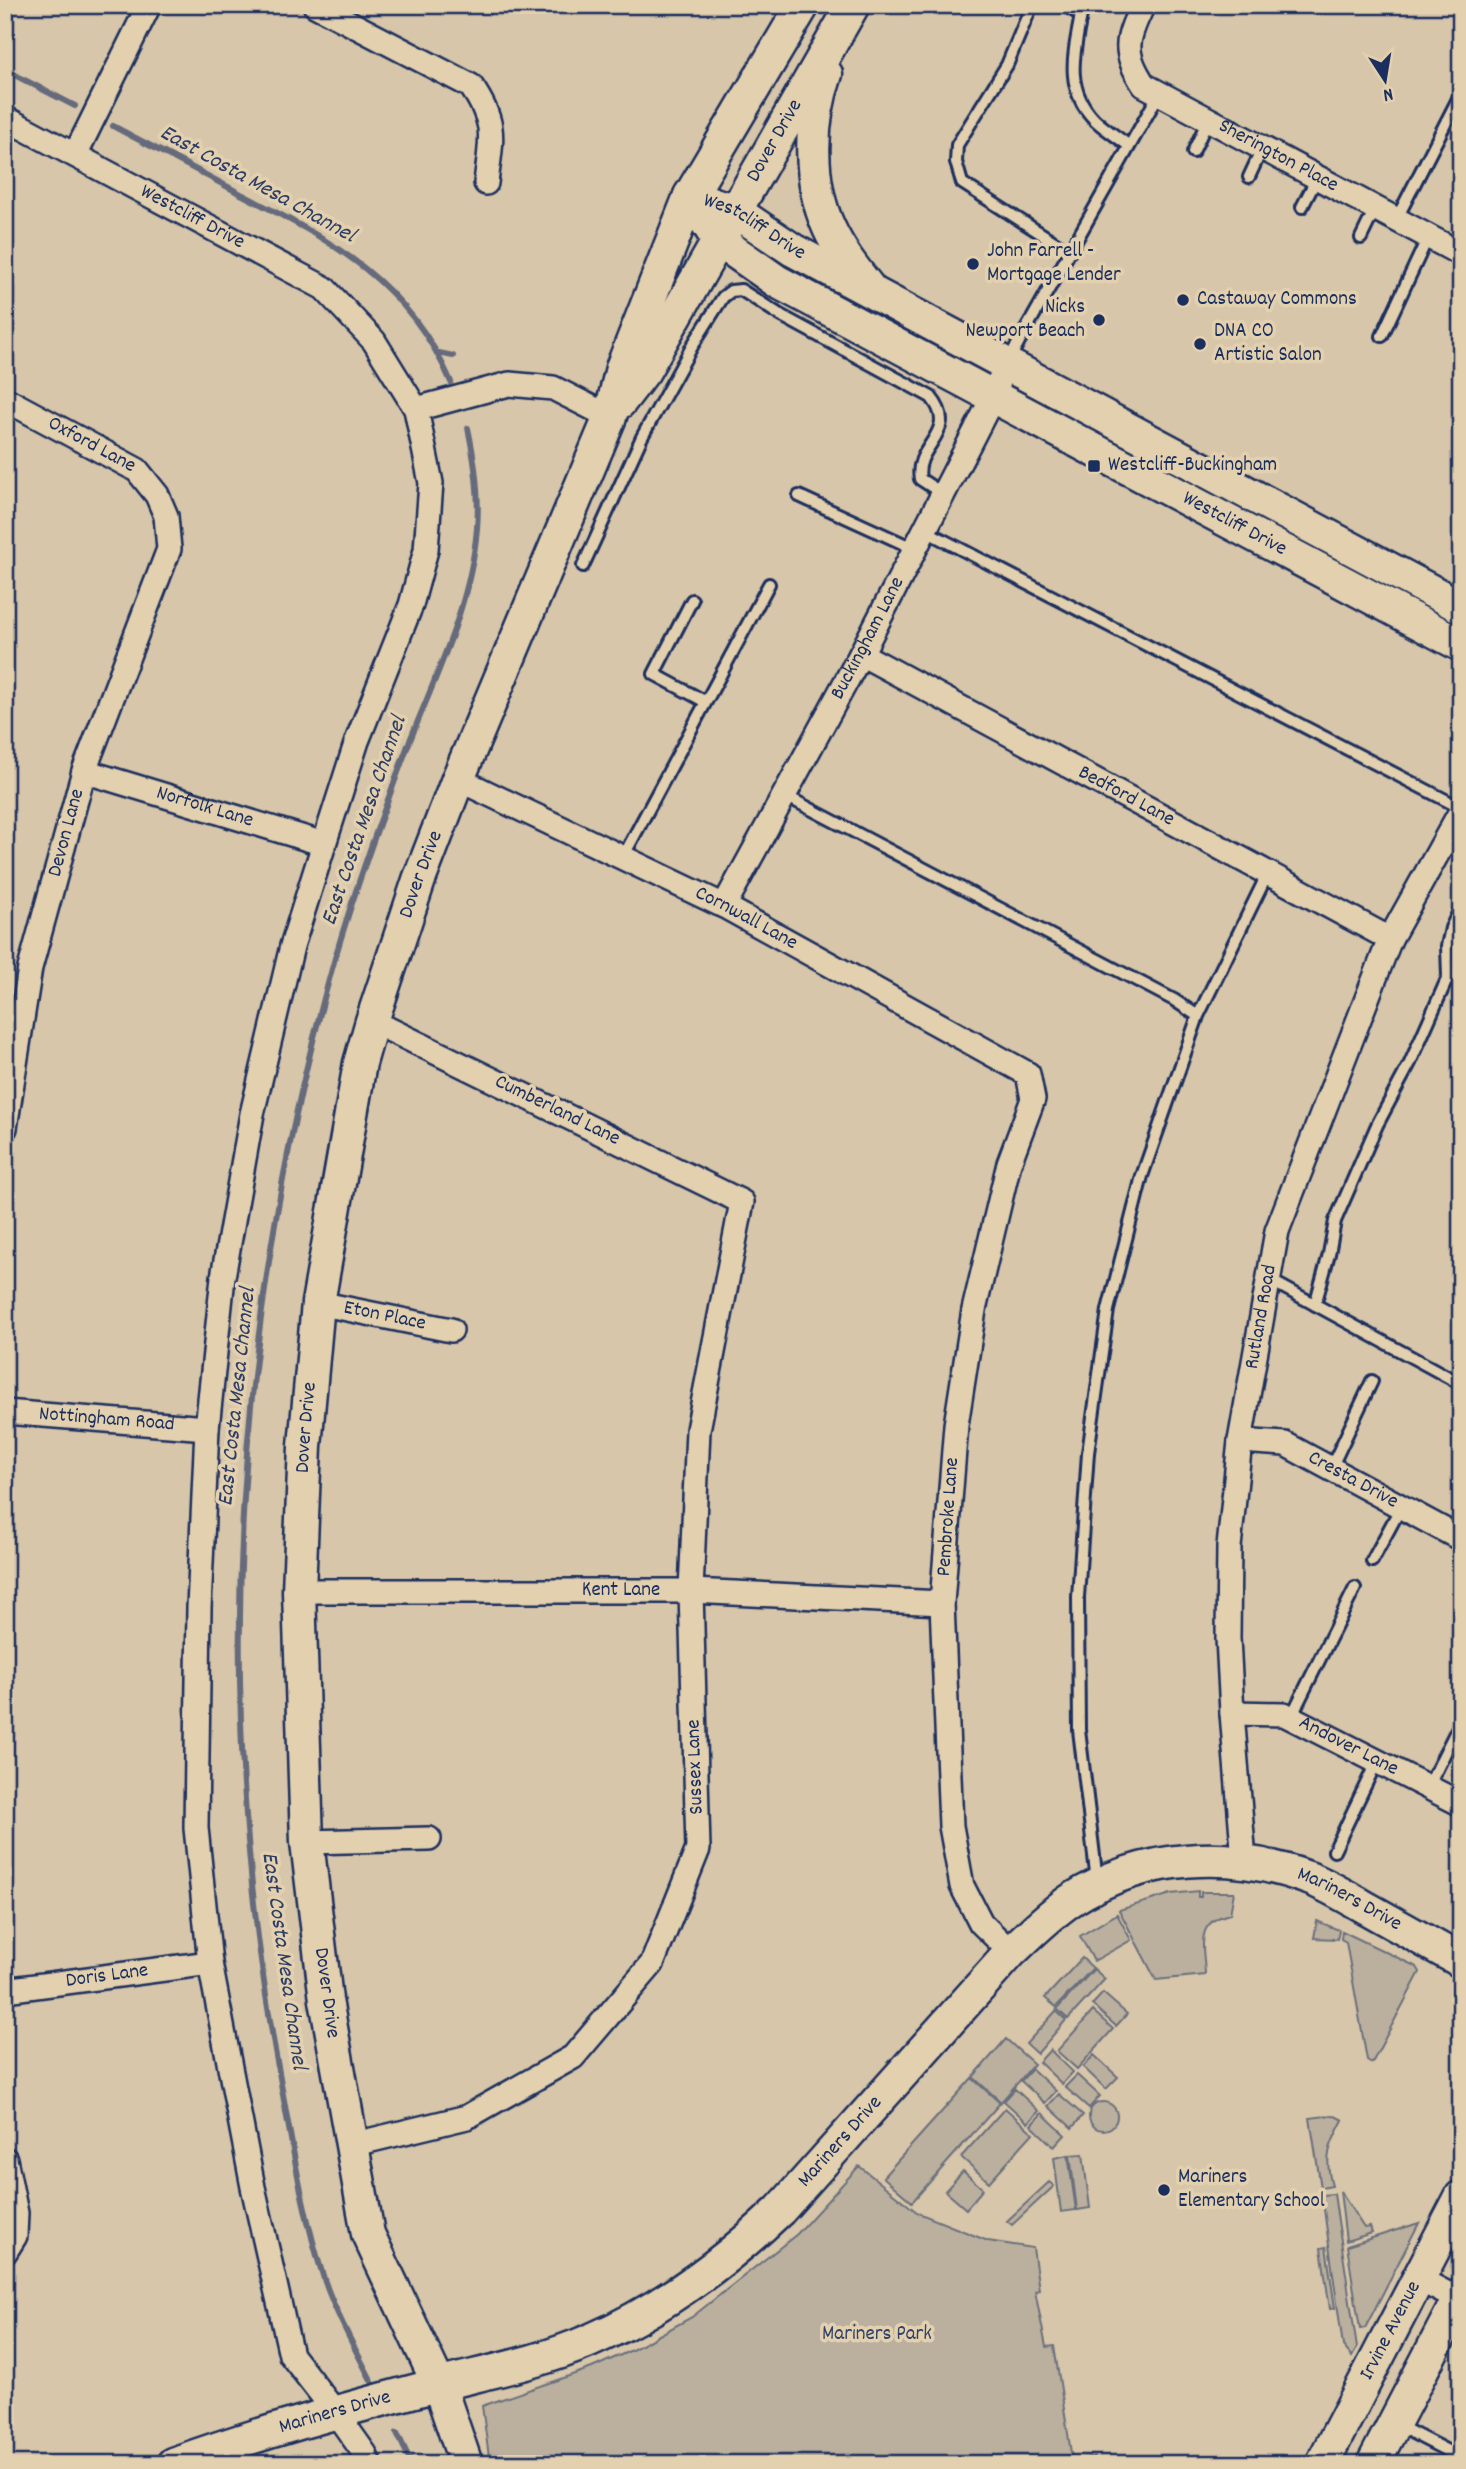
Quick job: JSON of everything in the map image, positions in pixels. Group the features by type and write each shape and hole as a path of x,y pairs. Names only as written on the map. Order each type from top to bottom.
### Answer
{"street":[{"path":"75,155 149,5"},
{"path":"315,5 471,86 486,107 492,133 486,183"},
{"name":"Dover Drive","path":"466,2464 439,2385 368,2234 326,2000 306,1842 299,1591 305,1446 318,1303 360,1063 419,880 458,779 610,417 622,368 690,196 803,5"},
{"name":"Sherington Place","path":"1143,5 1129,32 1128,51 1134,70 1144,85 1461,254"},
{"path":"851,9 821,88 814,123 814,158 818,192 828,226 846,259 873,293"},
{"name":"Dover Drive","path":"610,417 644,370 851,9"},
{"name":"Westcliff Drive","path":"5,118 324,288 374,341 416,409"},
{"name":"Westcliff Drive","path":"690,196 735,211 793,250 1461,607"},
{"name":"Westcliff Drive","path":"690,196 718,240 778,282 1461,645"},
{"name":"Buckingham Lane","path":"724,906 861,654 993,397 1006,364"},
{"path":"369,2464 336,2413 291,2355 253,2187 210,1963 195,1828 199,1608 207,1428 223,1277 251,1114 292,946 358,741 411,605 426,550 431,483 416,409 509,384 553,388 610,417"},
{"name":"Oxford Lane","path":"5,399 137,470 157,495 166,516 169,549"},
{"name":"Devon Lane","path":"5,1128 30,968 84,771 169,549"},
{"name":"Bedford Lane","path":"861,654 1390,939"},
{"name":"Norfolk Lane","path":"84,771 324,844"},
{"name":"Cornwall Lane","path":"458,779 724,906 1028,1074"},
{"name":"Rutland Road","path":"1244,1860 1228,1638 1229,1547 1241,1441 1277,1231 1390,939 1461,809"},
{"name":"Cumberland Lane","path":"372,1021 742,1202"},
{"name":"Pembroke Lane","path":"1011,1952 981,1923 962,1886 951,1826 942,1603 956,1425 974,1310 1009,1163 1032,1099 1028,1074"},
{"name":"Sussex Lane","path":"351,2145 467,2116 573,2057 652,1964 698,1849 691,1591 698,1430 742,1202"},
{"name":"Eton Place","path":"318,1303 451,1330"},
{"name":"Nottingham Road","path":"5,1412 207,1428"},
{"name":"Cresta Drive","path":"1241,1441 1286,1444 1461,1539"},
{"name":"Kent Lane","path":"299,1591 691,1591 942,1603"},
{"name":"Andover Lane","path":"1232,1713 1284,1714 1461,1804"},
{"path":"306,1842 429,1839"},
{"name":"Mariners Drive","path":"173,2464 336,2413 497,2372 587,2342 668,2300 751,2238 780,2210 1011,1952 1042,1922 1068,1902 1098,1885 1152,1866 1176,1862 1244,1860 1314,1880 1461,1961"},
{"name":"Doris Lane","path":"5,1990 210,1963"},
{"path":"5,2159 16,2213 15,2236 5,2252"},
{"name":"Irvine Avenue","path":"1322,2464 1461,2197"},
{"path":"1419,2279 1460,2299"},
{"name":"Irvine Avenue","path":"1373,2464 1460,2299"}],"lane":[{"path":"1032,5 1007,65 957,145 956,162 962,183 1070,253"},
{"path":"1064,5 1081,15 1072,64 1077,93 1094,119 1129,146"},
{"path":"1361,238 1385,214 1461,93"},
{"path":"1006,364 1159,94"},
{"path":"1193,152 1208,120"},
{"path":"1249,177 1262,149"},
{"path":"1302,207 1317,178"},
{"path":"1382,337 1427,237"},
{"path":"583,566 642,437 694,343 723,297 741,290 780,315 931,397 941,409 942,419 921,461 919,473 920,479 943,494"},
{"path":"799,496 920,539 1461,809"},
{"path":"623,857 769,584"},
{"path":"692,600 654,674 706,702"},
{"path":"784,795 1162,994 1198,1016"},
{"path":"1098,1885 1079,1730 1078,1597 1088,1453 1108,1310 1142,1176 1198,1016 1268,873"},
{"path":"1315,1305 1335,1221 1448,976 1447,946 1451,928 1461,907"},
{"path":"1268,1279 1461,1384"},
{"path":"1331,1468 1372,1381"},
{"path":"1372,1561 1401,1507"},
{"path":"1291,1717 1355,1588"},
{"path":"1428,1787 1461,1721"},
{"path":"1334,1851 1377,1761"},
{"path":"1394,2423 1461,2458"}],"green space":[{"path":"1198,1891 1198,1897 1201,1897 1201,1892 1234,1892 1230,1914 1211,1923 1206,1929 1203,1945 1205,1975 1156,1980 1119,1910 1171,1894"},
{"path":"1117,1914 1131,1940 1094,1961 1080,1936"},
{"path":"1317,1921 1339,1930 1337,1939 1314,1938"},
{"path":"1342,1931 1417,1967 1420,1972 1372,2063 1367,2060 1346,1942 1341,1939"},
{"path":"1082,1958 1093,1968 1056,2007 1045,1998"},
{"path":"1094,1969 1105,1979 1068,2019 1057,2009"},
{"path":"1103,1993 1127,2014 1116,2026 1092,2005"},
{"path":"1056,2011 1066,2020 1037,2054 1026,2044"},
{"path":"1093,2011 1113,2029 1077,2069 1057,2051"},
{"path":"1006,2039 1034,2064 1001,2102 973,2077"},
{"path":"1050,2050 1073,2072 1062,2084 1039,2062"},
{"path":"1094,2055 1118,2077 1106,2089 1083,2067"},
{"path":"1032,2069 1056,2091 1045,2103 1021,2081"},
{"path":"1077,2075 1100,2096 1089,2108 1065,2087"},
{"path":"972,2078 1000,2103 912,2202 883,2177"},
{"path":"1015,2089 1039,2111 1028,2123 1004,2101"},
{"path":"1059,2094 1083,2115 1072,2128 1048,2106"},
{"path":"1103,2102 1113,2106 1117,2116 1113,2126 1103,2130 1093,2126 1089,2116 1093,2106"},
{"path":"1005,2108 1033,2133 989,2182 961,2157"},
{"path":"1042,2113 1065,2135 1054,2147 1031,2125"},
{"path":"1333,2115 1343,2120 1329,2152 1328,2167 1332,2186 1321,2188 1310,2118"},
{"path":"1083,2154 1090,2208 1077,2210 1070,2155"},
{"path":"1068,2155 1076,2210 1061,2212 1054,2158"},
{"name":"Mariners Park","path":"859,2166 918,2213 988,2241 1033,2248 1039,2290 1035,2291 1046,2347 1054,2346 1072,2459 1095,2457 1097,2464 490,2464 482,2406 592,2368 632,2350 692,2317 797,2234"},
{"path":"963,2171 983,2189 966,2209 945,2191"},
{"path":"1049,2182 1054,2186 1012,2225 1007,2221"},
{"path":"1340,2191 1364,2228 1370,2227 1372,2233 1346,2241"},
{"path":"1334,2194 1357,2348 1352,2357 1343,2346 1322,2195"},
{"path":"1419,2223 1365,2328 1360,2329 1347,2246"},
{"path":"1326,2247 1335,2308 1330,2309 1321,2248"}],"waterway":[{"name":"East Costa Mesa Channel","path":"5,70 75,106"},
{"name":"East Costa Mesa Channel","path":"113,126 307,229 365,268 413,317 434,347 451,382"},
{"path":"439,353 453,356"},
{"name":"East Costa Mesa Channel","path":"372,2382 330,2295 309,2226 276,2056 256,1919 244,1781 240,1642 244,1503 255,1365 274,1228 301,1092 351,905 407,748 460,613 473,557 478,515 475,465 468,428"},
{"name":"East Costa Mesa Channel","path":"397,2433 412,2464"}],"place":[{"name":"John Farrell - Mortgage Lender","path":"973,264"},
{"name":"Castaway Commons","path":"1183,300"},
{"name":"Nicks Newport Beach","path":"1099,320"},
{"name":"DNA CO Artistic Salon","path":"1200,344"},
{"name":"Westcliff-Buckingham","path":"1094,466"},
{"name":"Mariners Elementary School","path":"1164,2190"}]}
